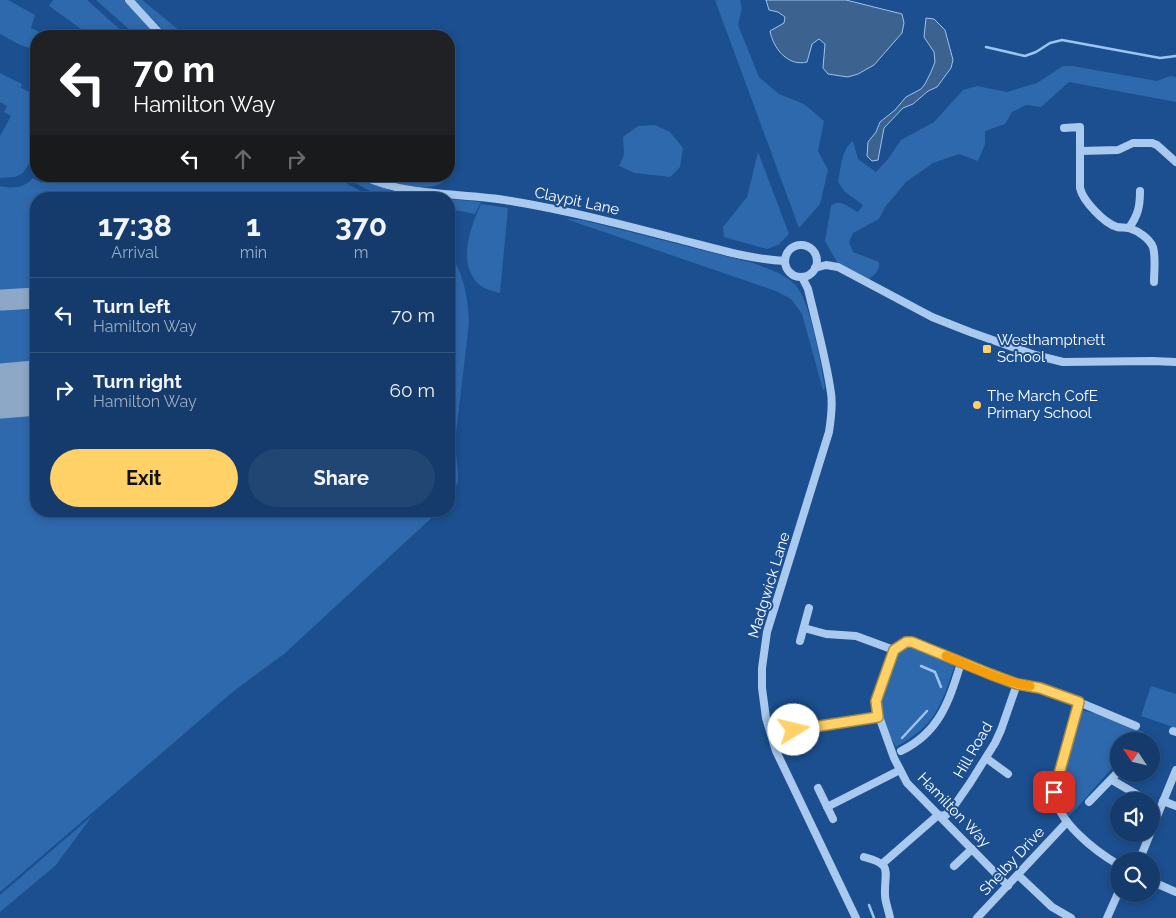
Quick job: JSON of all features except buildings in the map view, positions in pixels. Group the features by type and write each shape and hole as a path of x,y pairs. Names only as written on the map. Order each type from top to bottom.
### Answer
{"street":[{"path":"129,0 156,30"},
{"path":"1064,128 1080,127 1080,188 1082,195 1104,219 1117,227 1129,228 1145,236 1152,245 1154,254 1154,282"},
{"path":"1080,151 1118,150 1133,143 1152,143 1157,145 1176,162"},
{"name":"Claypit Lane","path":"378,182 424,192"},
{"path":"1129,228 1138,216 1140,191"},
{"name":"Claypit Lane","path":"455,195 510,200 638,229 760,260 785,261"},
{"path":"798,245 812,249 817,259 815,268 811,273 802,277 794,276 790,273 785,261 786,255 793,247 798,245"},
{"path":"815,268 826,265 838,268 932,317 1035,355 1063,362 1176,362"},
{"name":"Madgwick Lane","path":"802,277 808,289 827,373 832,412 827,441 769,625 762,668 762,688 766,718 776,751 856,918"},
{"path":"800,641 809,608"},
{"path":"804,628 826,634 859,637 894,650 906,642 912,642 961,663 1017,684 1040,688 1079,702 1136,726"},
{"name":"Hamilton Way","path":"894,650 876,701 878,717 900,770 907,783 937,816 1008,886"},
{"path":"901,751 915,744 930,731 939,718 961,663"},
{"name":"Hill Road","path":"882,864 937,816 950,812 1002,730 1017,684"},
{"path":"1079,702 1054,792 1055,802 1067,822 1110,859"},
{"path":"791,717 802,750"},
{"path":"794,730 878,717"},
{"path":"986,758 1008,774"},
{"path":"827,806 900,770"},
{"path":"1160,810 1176,770"},
{"path":"1089,802 1110,782"},
{"path":"1115,782 1133,792"},
{"path":"818,788 834,819"},
{"path":"1162,805 1176,806"},
{"name":"Shelby Drive","path":"978,918 1067,822"},
{"path":"954,866 972,849"},
{"path":"864,857 882,864 887,877 885,894 890,918"},
{"path":"1018,875 1052,907 1071,918"},
{"path":"1160,885 1176,892"},
{"path":"1107,918 1114,902"}],"shaded area":[{"path":"0,0 8,0 35,15 31,28 35,30 30,30 30,48 0,34"},
{"path":"53,0 87,0 120,30 83,30 49,6"},
{"path":"96,0 124,0 152,30 130,30"},
{"path":"134,0 142,0 179,30 163,30"},
{"path":"715,0 740,0 742,8 738,25 759,77 779,94 804,104 824,121 818,151 828,170 820,204 799,228"},
{"path":"766,0 846,0 902,14 904,23 902,33 874,65 858,74 848,77 828,74 823,68 825,44 819,39 812,44 807,62 794,62 782,55 774,44 770,31 784,23 785,17 778,12 769,10"},
{"path":"926,18 934,19 945,30 953,60 951,68 937,87 928,91 913,104 903,108 884,128 878,160 872,161 867,156 868,142 876,132 880,122 895,110 906,97 921,89 935,62 934,52 924,37"},
{"path":"1063,66 1157,81 1170,76 1176,77 1176,102 1069,82 1041,107 1026,105 1012,112 1005,124 985,131 985,144 978,161 959,154 933,163 906,182 885,207 879,219 853,233 849,242 853,252 879,262 878,270 869,279 837,262 825,241 831,206 840,203 858,212 863,205 845,192 838,182 844,154 853,141 858,159 876,172 901,140 934,122 963,90 977,86 1007,92 1037,83"},
{"path":"0,73 22,84 21,88 30,92 30,162 23,173 15,177 0,178 0,136 11,116 4,112 7,106 0,102"},
{"path":"655,125 670,132 683,148 680,167 670,177 635,173 619,166 624,155 623,137 638,126"},
{"path":"758,152 789,234 778,245 767,249 724,237 723,227 747,197"},
{"path":"30,181 42,183 344,182 362,192 30,192 30,517 432,517 284,654 235,690 0,892 0,186 18,187"},
{"path":"354,182 369,182 399,192 372,192"},
{"path":"391,182 442,182 437,185 419,188"},
{"path":"455,200 481,202 475,214 455,210"},
{"path":"481,204 508,208 500,293 481,286 473,278 469,268 467,258 470,235"},
{"path":"566,219 582,220 753,263 777,272 793,282 802,295 811,320 825,388 823,390 802,314 791,299 776,291"},
{"path":"455,263 462,277 468,304 469,322 455,442"},
{"path":"455,442 458,473 458,482 455,488"},
{"path":"911,647 955,665 941,703 929,722 910,739 896,747 882,719 882,701 893,663 901,650"},
{"path":"1151,686 1176,694 1176,728 1141,716"},
{"path":"1081,710 1144,732 1110,732 1110,770 1069,816 1067,816 1058,798 1058,790"},
{"path":"92,816 56,865 0,912 0,895"}],"waterway":[{"path":"986,47 1025,56 1036,52 1050,43 1062,40 1160,58 1176,56"},
{"path":"921,666 935,672 941,687"},
{"path":"902,738 927,711"},
{"path":"869,905 874,918"}],"taxiway":[{"path":"2,300 30,298"}],"runway":[{"path":"0,391 30,388"}],"slow traffic":[{"path":"946,656 1017,684 1030,686"}],"place":[{"name":"Westhamptnett School","path":"987,349"},
{"name":"The March CofE Primary School","path":"977,405"}],"route":[{"path":"794,730 878,717 876,701 894,650 899,645 912,642 970,667 1017,684 1040,688 1079,702 1054,792"}]}
